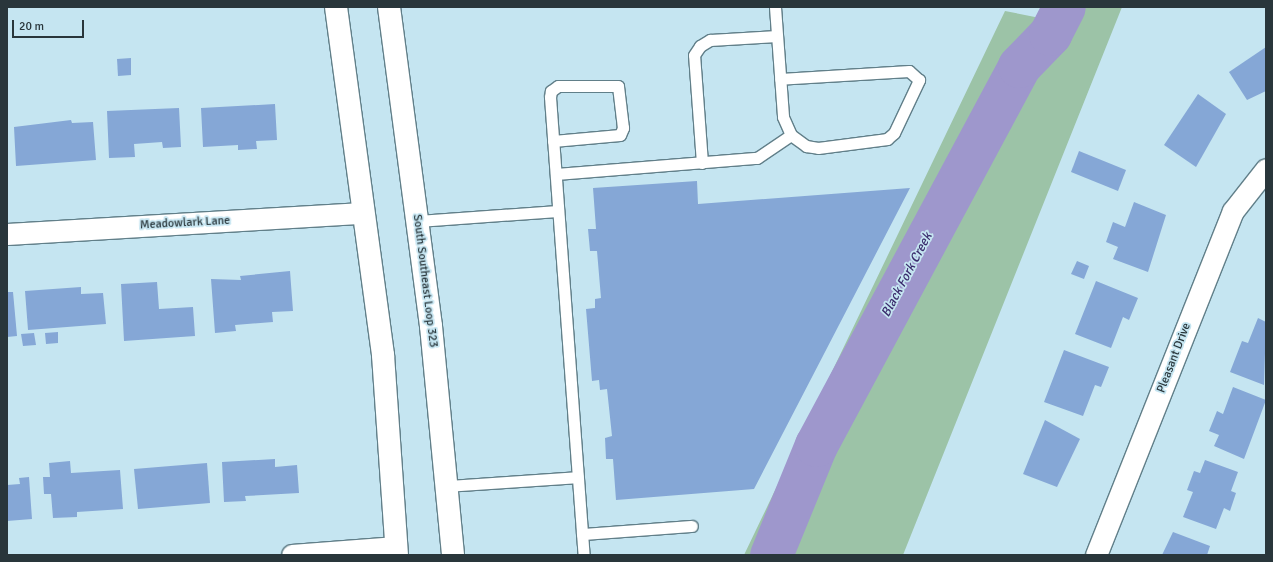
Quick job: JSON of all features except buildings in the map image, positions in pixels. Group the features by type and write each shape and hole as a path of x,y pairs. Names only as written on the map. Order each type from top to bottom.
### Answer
{"highway":[{"path":"336,7 362,213 383,355 396,551"},
{"name":"South Southeast Loop 323","path":"389,7 418,221 447,486 452,555"}],"street":[{"name":"Pleasant Drive","path":"1096,555 1233,211 1266,169"},
{"name":"Meadowlark Lane","path":"7,234 362,213"},
{"path":"292,555 396,551"}],"lane":[{"path":"775,7 780,79 783,117 791,135 806,146 818,148 887,139 894,132 919,80 909,71 780,79"},
{"path":"702,163 694,55 700,46 710,40 777,36"},
{"path":"553,141 620,135 623,128 618,86 558,86 551,90 553,141 584,555"},
{"path":"556,174 757,158 791,135"},
{"path":"418,221 558,211"},
{"path":"447,486 578,477"},
{"path":"582,534 692,526"}],"green space":[{"path":"1043,7 1122,7 903,555 744,555 1005,11 1040,18"}],"waterway":[{"name":"Black Fork Creek","path":"771,555 816,445 1019,66 1050,34 1064,7"}]}
